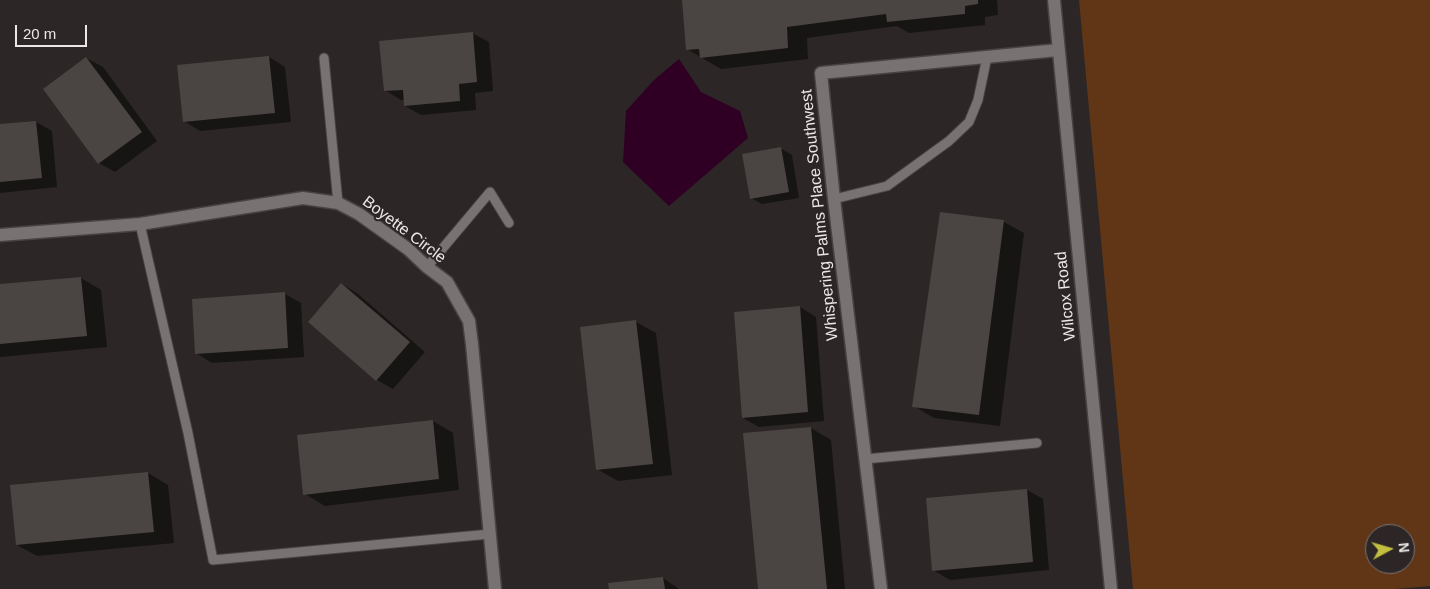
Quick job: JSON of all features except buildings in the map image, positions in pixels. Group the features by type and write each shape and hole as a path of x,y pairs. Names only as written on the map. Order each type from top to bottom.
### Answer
{"street":[{"name":"Wilcox Road","path":"1054,0 1111,589"},
{"name":"Whispering Palms Place Southwest","path":"881,589 834,199 821,73 1058,50"},
{"name":"Boyette Circle","path":"0,235 140,224 303,198 338,203 359,214 408,248 427,267 447,282 469,321 495,589"}],"lane":[{"path":"834,199 887,186 949,140 969,122 978,100 987,57"},
{"path":"324,58 338,203"},
{"path":"427,267 490,192 509,223"},
{"path":"140,224 188,433 213,560 490,534"},
{"path":"865,459 1038,443"}],"shaded area":[{"path":"1079,0 1430,0 1430,586 1395,589 1133,589"},
{"path":"679,59 701,92 740,111 748,138 669,206 623,162 626,111 654,80"}]}
